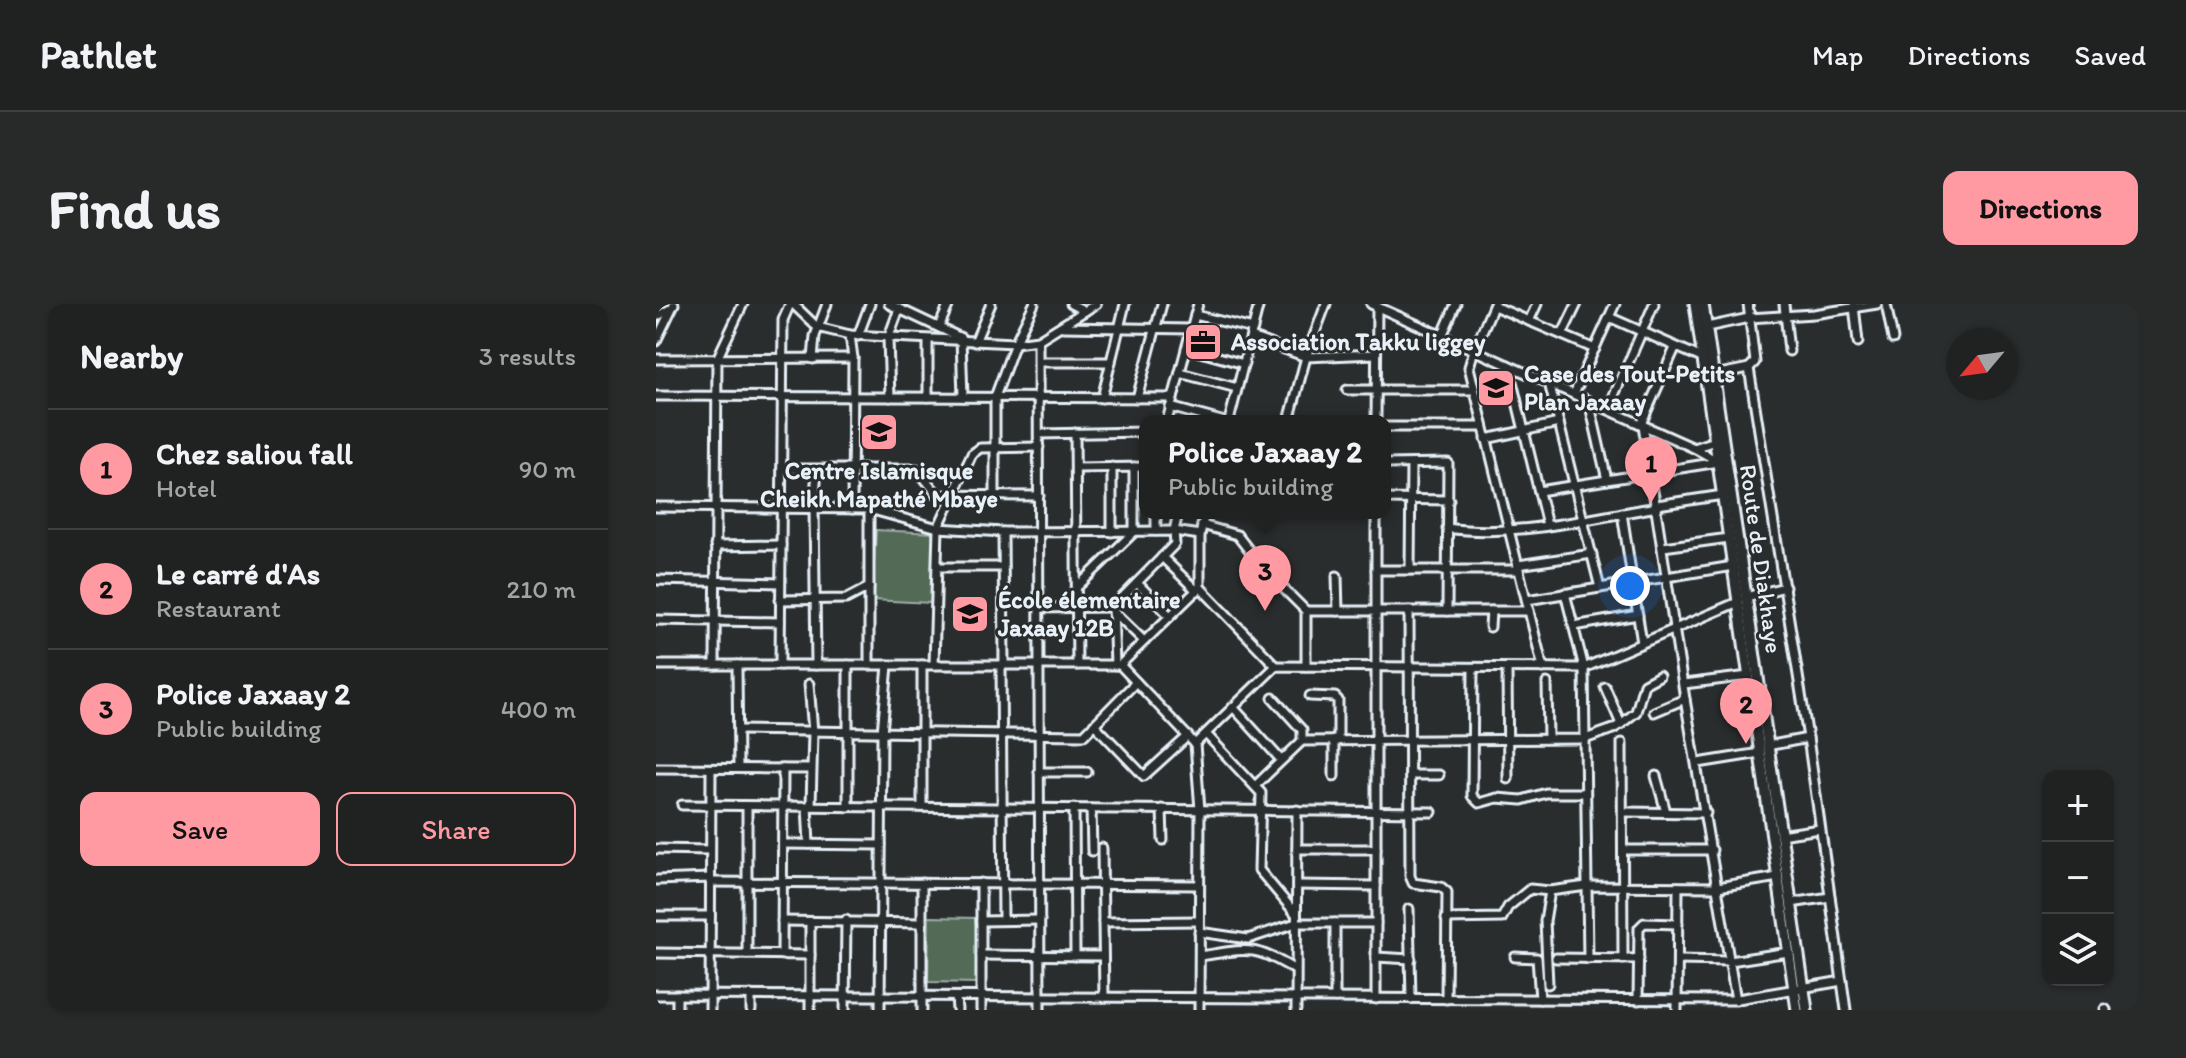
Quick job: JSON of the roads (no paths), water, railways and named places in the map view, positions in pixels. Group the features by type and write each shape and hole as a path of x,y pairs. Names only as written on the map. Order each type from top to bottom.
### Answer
{"main road":[{"name":"Route de Diakhaye","path":"1695,304 1719,440 1764,749 1789,952 1807,1010"},
{"name":"Route de Diakhaye","path":"1703,304 1714,375 1719,440"},
{"name":"Route de Diakhaye","path":"1722,462 1723,495 1733,566 1742,600 1749,676 1791,903 1799,988 1797,1010"}],"street":[{"path":"715,665 717,359 743,304"},
{"path":"780,665 783,320 791,304 817,327 854,336 1015,343 1038,340 1096,304"},
{"path":"813,359 817,327 827,304"},
{"path":"852,509 854,336 870,304"},
{"path":"889,304 904,308 959,336 963,342 963,397"},
{"path":"939,327 949,304"},
{"path":"975,342 991,304"},
{"path":"995,495 995,397 1015,343 1034,304"},
{"path":"1071,304 1085,311"},
{"path":"1102,398 1125,304"},
{"path":"1137,398 1162,304"},
{"path":"1168,415 1198,304"},
{"path":"1230,415 1259,304"},
{"path":"1291,415 1306,357 1326,304"},
{"path":"1442,336 1456,304"},
{"path":"1529,321 1537,304"},
{"path":"1562,335 1577,304"},
{"path":"1574,394 1615,304"},
{"path":"1608,409 1654,304"},
{"path":"1714,375 1749,368 1755,362 1748,304"},
{"path":"1784,304 1789,351"},
{"path":"1707,327 1820,308 1877,304"},
{"path":"1886,304 1893,339"},
{"path":"1376,415 1374,305 1722,462"},
{"path":"1543,668 1469,367 1494,305 1595,349"},
{"path":"656,320 673,306"},
{"path":"656,341 673,306"},
{"path":"1854,306 1858,342"},
{"path":"890,397 888,339 904,308"},
{"path":"1195,315 1252,333 1306,357 1375,354"},
{"path":"1609,317 1704,359"},
{"path":"656,320 665,323"},
{"path":"1061,327 1191,329"},
{"path":"1038,340 1040,1010"},
{"path":"928,341 928,397"},
{"path":"1186,348 1244,364"},
{"path":"1675,348 1642,424 1730,961 1733,1010"},
{"path":"656,359 853,358"},
{"path":"1039,362 1111,362"},
{"path":"1508,365 1547,525"},
{"path":"1749,368 1808,738 1846,1010"},
{"path":"1180,373 1237,388"},
{"path":"1549,383 1600,588"},
{"path":"1347,390 1474,390"},
{"path":"656,396 1173,398"},
{"path":"1589,401 1607,480"},
{"path":"1170,407 1199,415"},
{"path":"1486,439 1559,423"},
{"path":"1391,427 1483,427"},
{"path":"1039,434 1139,432"},
{"path":"1075,433 1077,665"},
{"path":"1694,448 1719,440"},
{"path":"934,665 938,528 972,454 980,448 1039,447"},
{"path":"1539,491 1722,462"},
{"path":"1391,464 1448,463 1447,611"},
{"path":"1410,570 1411,464"},
{"path":"1112,467 1112,532"},
{"path":"1076,588 1134,532 1134,467"},
{"path":"1076,468 1139,467"},
{"path":"782,469 917,469 934,493 1039,496"},
{"path":"816,665 814,508 817,470"},
{"path":"1447,528 1509,530 1723,495"},
{"path":"1391,499 1449,500"},
{"path":"656,507 869,509 938,528 1003,532 1174,531 1200,535"},
{"path":"869,509 869,665"},
{"path":"1622,513 1642,643"},
{"path":"1156,519 1156,531"},
{"path":"1177,519 1175,544 1113,610 1117,665 1195,744 1200,810 1199,1010"},
{"path":"656,665 1117,665 1199,589 1200,535 1204,519"},
{"path":"1372,1010 1376,957 1376,519"},
{"path":"1202,525 1237,535 1262,567 1306,611 1529,611"},
{"path":"1003,532 1003,920"},
{"path":"1663,547 1729,538"},
{"path":"715,546 781,545"},
{"path":"1376,570 1518,567 1592,554"},
{"path":"1162,557 1199,589 1276,666"},
{"path":"1527,600 1733,566"},
{"path":"938,567 1003,567"},
{"path":"1337,576 1338,611"},
{"path":"656,580 780,583"},
{"path":"1137,583 1170,616"},
{"path":"780,600 851,598 869,587"},
{"path":"1195,744 1276,666 1584,668 1742,600 1785,587"},
{"path":"1565,593 1584,668 1588,959"},
{"path":"1039,608 1113,610 1144,641"},
{"path":"1306,611 1306,666"},
{"path":"1409,611 1411,880 1416,884 1445,888 1444,1010"},
{"path":"1490,627 1491,611"},
{"path":"1574,626 1638,615"},
{"path":"656,620 780,622"},
{"path":"737,665 738,768"},
{"path":"848,665 848,807"},
{"path":"880,1010 882,733 888,665"},
{"path":"922,665 922,807"},
{"path":"1473,668 1472,796 1479,803 1497,798 1522,800 1546,793 1585,793"},
{"path":"1507,668 1508,779"},
{"path":"1255,786 1302,741 1585,739 1621,724 1636,712 1644,684 1659,676"},
{"path":"1684,684 1749,676"},
{"path":"738,730 1084,735 1136,682"},
{"path":"1547,683 1548,738"},
{"path":"809,684 813,732 809,844"},
{"path":"1605,687 1621,724"},
{"path":"1310,696 1335,697 1338,700 1334,776"},
{"path":"1273,698 1302,730 1302,741"},
{"path":"1654,712 1685,699"},
{"path":"1233,707 1281,760"},
{"path":"1094,724 1144,776 1188,736"},
{"path":"1206,734 1261,793 1259,870 1296,918"},
{"path":"1698,763 1808,738"},
{"path":"1622,743 1623,959"},
{"path":"656,768 811,769"},
{"path":"710,1010 711,769"},
{"path":"782,955 783,769"},
{"path":"1039,772 1087,772"},
{"path":"1410,775 1439,775"},
{"path":"1656,776 1666,812"},
{"path":"682,805 1432,812"},
{"path":"747,806 747,954"},
{"path":"1074,808 1075,956"},
{"path":"1091,809 1092,851"},
{"path":"1162,809 1163,840"},
{"path":"1296,1010 1297,810"},
{"path":"1623,812 1706,813"},
{"path":"1780,835 1820,829"},
{"path":"783,844 881,845"},
{"path":"1102,848 1106,1010"},
{"path":"656,849 710,850"},
{"path":"1297,849 1376,849"},
{"path":"1623,850 1712,850"},
{"path":"1446,919 1499,919 1523,892 1530,889 1718,887 1778,877"},
{"path":"656,880 1199,885"},
{"path":"922,883 922,1010"},
{"path":"981,883 981,1010"},
{"path":"1297,885 1376,886"},
{"path":"1677,1010 1678,887"},
{"path":"1548,984 1545,921 1550,891"},
{"path":"1791,903 1830,897"},
{"path":"1409,909 1411,999"},
{"path":"656,916 710,916"},
{"path":"1199,932 1248,939 1296,918 1335,923 1376,923"},
{"path":"845,1010 846,920"},
{"path":"981,921 1040,920"},
{"path":"782,921 922,923"},
{"path":"1103,922 1199,921"},
{"path":"810,923 810,1010"},
{"path":"1330,1010 1335,923"},
{"path":"1638,1000 1640,924 1678,924"},
{"path":"1247,949 1248,939"},
{"path":"1200,956 1247,949 1270,955 1295,970"},
{"path":"1678,960 1730,961 1789,952"},
{"path":"656,953 810,955"},
{"path":"981,955 1103,956"},
{"path":"1376,957 1411,959"},
{"path":"1515,957 1537,958 1543,1010"},
{"path":"1556,958 1639,959"},
{"path":"656,995 1734,1000 1842,981"},
{"path":"677,995 677,1010"},
{"path":"751,995 751,1010"},
{"path":"956,997 957,1010"},
{"path":"1145,997 1146,1010"},
{"path":"1258,998 1258,1010"},
{"path":"1582,1000 1582,1010"},
{"path":"1620,1000 1620,1010"}],"place":[{"name":"Association Takku liggey","path":"1203,342"},
{"name":"Case des Tout-Petits Plan Jaxaay","path":"1496,388"},
{"name":"Centre Islamisque Cheikh Mapathé Mbaye","path":"879,432"},
{"name":"Chez saliou fall","path":"1651,503"},
{"name":"Police Jaxaay 2","path":"1265,611"},
{"name":"École élementaire Jaxaay 12B","path":"970,614"},
{"name":"Le carré d'As","path":"1746,744"}]}
